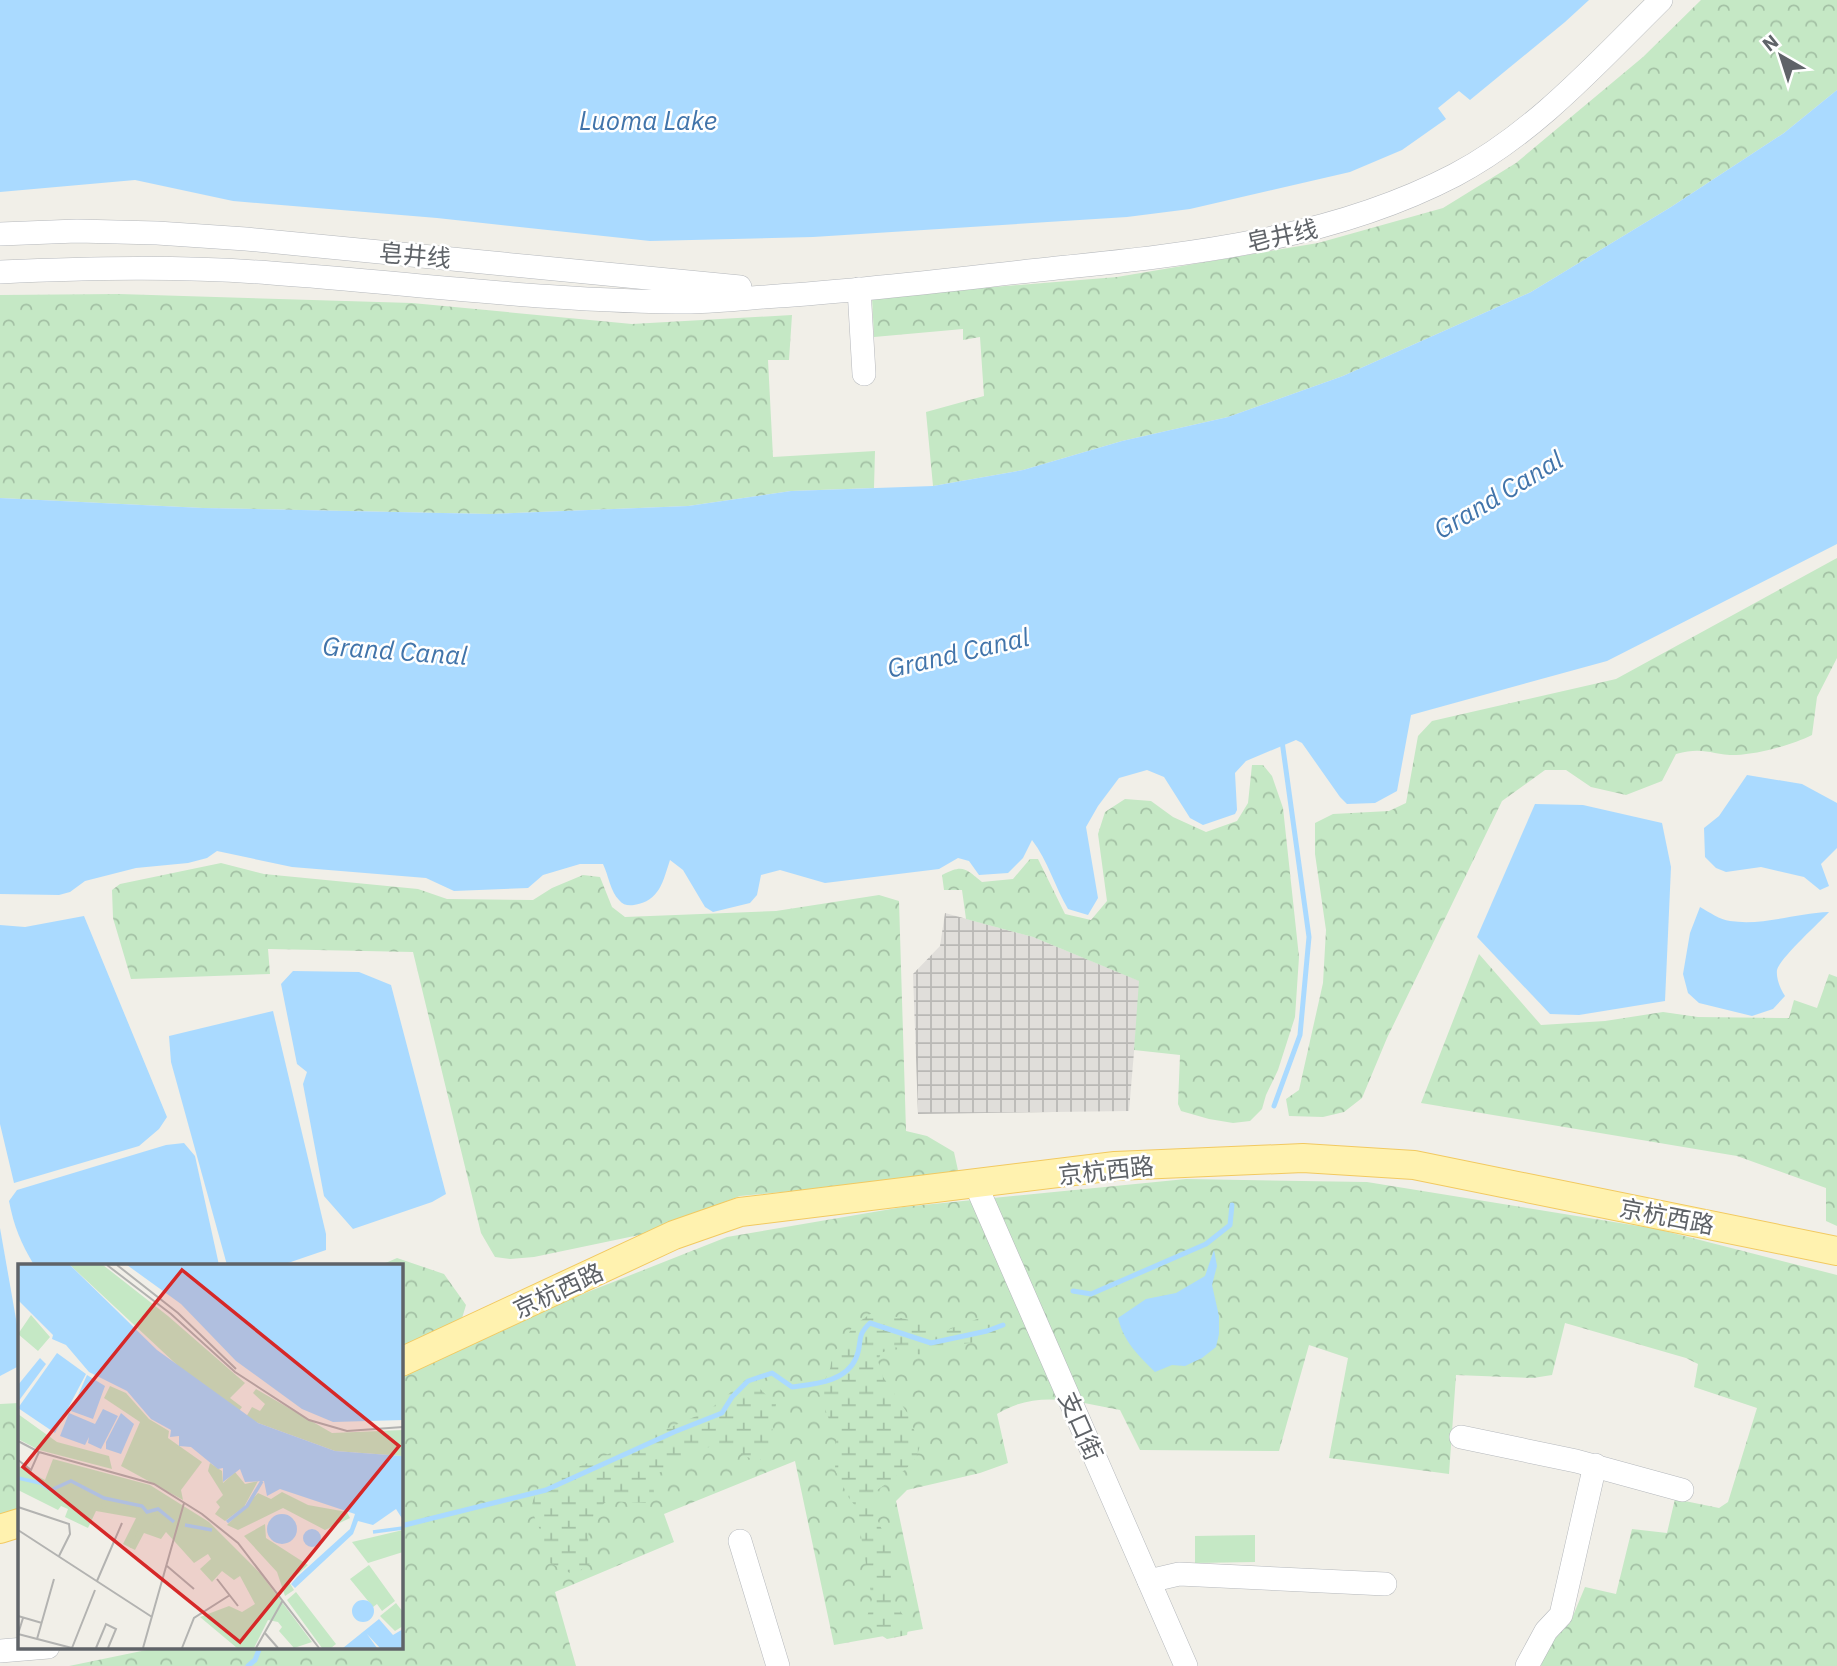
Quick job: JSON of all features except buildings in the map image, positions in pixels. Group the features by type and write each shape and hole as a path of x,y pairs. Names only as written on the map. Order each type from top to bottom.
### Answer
{"main road":[{"name":"京杭西路","path":"402,1362 674,1235 740,1212 1115,1166 1303,1158 1414,1165 1837,1251"},
{"path":"0,1529 18,1523"}],"street":[{"name":"皂井线","path":"0,272 124,267 268,272 533,295 692,302 830,292 1104,264 1268,241 1324,227 1398,201 1458,174 1509,140 1563,96 1661,0"},
{"name":"皂井线","path":"0,234 157,233 246,239 718,286 830,292"},
{"path":"859,289 864,374"},
{"name":"支口街","path":"976,1185 1186,1666"},
{"path":"1461,1437 1595,1465 1682,1490"},
{"path":"1527,1666 1546,1631 1561,1615 1595,1465"},
{"path":"740,1541 778,1666"},
{"path":"1149,1581 1179,1574 1385,1584"},
{"path":"0,1651 36,1648"}],"shaded area":[{"path":"945,913 1033,937 1140,981 1129,1111 918,1114 913,974 940,946"}],"green space":[{"path":"1701,0 1837,0 1837,90 1784,133 1671,207 1531,292 1343,376 1228,417 1122,441 1023,470 933,486 926,412 984,396 980,337 963,340 963,329 874,337 872,297 1117,277 1318,243 1443,208 1516,163 1643,57"},
{"path":"119,294 412,303 632,324 792,315 789,360 768,360 773,457 875,451 874,488 791,491 688,506 490,514 203,508 0,498 0,295"},
{"path":"1837,558 1837,658 1817,697 1812,735 1775,748 1745,754 1727,755 1701,751 1676,754 1662,781 1626,795 1591,787 1566,770 1545,770 1502,801 1387,1038 1362,1098 1344,1112 1323,1117 1289,1116 1286,1099 1299,1090 1323,983 1326,930 1315,854 1315,823 1333,814 1389,811 1406,803 1418,736 1432,721 1616,679"},
{"path":"1252,765 1263,765 1272,776 1283,808 1299,957 1295,1017 1278,1070 1262,1109 1250,1121 1233,1123 1181,1111 1178,1104 1180,1055 1134,1050 1139,981 1033,937 966,919 962,890 944,890 942,875 955,869 964,869 982,882 1013,879 1030,859 1038,859 1065,914 1091,920 1107,901 1098,834 1105,812 1125,799 1151,801 1173,817 1206,832 1237,821 1248,803"},
{"path":"221,863 264,874 418,889 447,899 533,900 552,888 583,875 600,877 612,907 625,917 776,911 879,895 899,901 906,1131 927,1136 954,1152 959,1175 740,1196 644,1234 534,1257 495,1257 481,1233 413,952 268,949 270,974 131,979 113,918 112,890 120,884"},
{"path":"1479,954 1541,1025 1605,1021 1663,1012 1698,1017 1789,1018 1794,1000 1817,1008 1829,974 1837,977 1837,1226 1826,1221 1826,1188 1737,1156 1421,1103"},
{"path":"1186,1179 1367,1182 1657,1229 1837,1275 1837,1666 1541,1666 1547,1647 1570,1623 1585,1587 1616,1594 1632,1529 1667,1533 1675,1499 1719,1508 1728,1502 1757,1408 1694,1387 1698,1364 1686,1358 1565,1323 1552,1375 1533,1378 1456,1375 1449,1474 1329,1458 1348,1358 1309,1345 1279,1451 1140,1450 1120,1410 1057,1400 1012,1406 997,1414 1008,1463 980,1473 907,1490 896,1501 923,1629 834,1645 795,1461 664,1514 674,1542 555,1592 576,1666 69,1666 156,1648 402,1648 402,1376 565,1301 727,1237 903,1207"},
{"path":"397,1258 444,1274 466,1305 460,1325 402,1350 402,1264 383,1264"},
{"path":"870,1314 918,1322 934,1332 945,1331 980,1318 997,1316 997,1334 980,1341 953,1346 935,1355 913,1354 895,1347 881,1353 878,1361 883,1377 908,1414 920,1446 916,1458 906,1469 876,1491 876,1517 892,1551 894,1603 909,1623 907,1635 887,1639 873,1630 867,1617 872,1599 856,1507 835,1470 836,1438 819,1393 830,1369 833,1352 844,1343 852,1327"},
{"path":"748,1378 776,1404 770,1441 759,1461 744,1456 731,1444 711,1446 653,1476 654,1494 648,1503 607,1501 595,1515 589,1529 590,1563 574,1575 550,1563 533,1511 534,1497 541,1483 708,1411"},
{"path":"18,1403 18,1510 0,1515 0,1404"},
{"path":"1255,1535 1255,1562 1195,1563 1195,1536"}],"water":[{"name":"Luoma Lake","path":"0,0 1589,0 1470,100 1459,91 1438,108 1446,119 1402,150 1350,172 1190,209 1127,217 813,237 650,241 437,218 233,201 135,180 0,192"},
{"name":"Grand Canal","path":"1837,90 1837,544 1607,661 1411,715 1397,791 1375,803 1347,804 1302,743 1296,740 1246,761 1235,773 1235,814 1203,825 1190,818 1164,777 1147,770 1119,778 1086,827 1098,898 1088,915 1068,909 1032,840 1023,858 1008,873 979,875 969,861 958,858 939,869 825,883 780,870 761,875 757,895 750,903 713,912 705,907 683,870 670,860 655,895 643,903 632,905 624,904 616,897 603,864 580,864 543,875 528,888 454,891 426,878 292,867 217,851 207,858 188,863 136,868 85,881 70,892 59,895 0,894 0,498 203,508 490,514 688,506 791,491 933,486 1023,470 1122,441 1228,417 1343,376 1531,292 1671,207 1784,133"},
{"path":"1747,775 1802,784 1837,803 1837,848 1821,864 1829,886 1820,890 1804,877 1761,867 1726,872 1716,868 1705,857 1704,828 1719,816"},
{"path":"1535,804 1583,805 1662,823 1671,867 1665,1001 1579,1015 1550,1014 1477,937"},
{"path":"1700,907 1722,919 1743,922 1829,912 1792,949 1777,970 1780,987 1785,996 1773,1009 1752,1016 1699,1003 1688,993 1683,974 1690,933"},
{"path":"84,916 167,1117 159,1129 139,1146 14,1183 0,1124 0,925 25,927"},
{"path":"293,971 359,972 391,985 446,1194 432,1202 353,1229 324,1196 303,1084 307,1072 297,1064 281,984"},
{"path":"273,1011 326,1234 326,1250 285,1264 227,1264 171,1062 169,1036"},
{"path":"184,1143 195,1156 219,1264 33,1264 18,1235 9,1201 17,1190 166,1145"},
{"path":"0,1228 18,1330 18,1367 0,1376"},
{"path":"1214,1250 1217,1266 1212,1285 1219,1316 1216,1347 1185,1366 1172,1365 1155,1372 1128,1341 1118,1318 1146,1299 1176,1293 1205,1276"}],"waterway":[{"path":"1274,1106 1300,1035 1309,937 1282,741"},
{"path":"1073,1291 1091,1294 1206,1244 1230,1225 1232,1205"},
{"path":"402,1526 546,1490 722,1413 732,1397 748,1381 772,1373 792,1387 837,1377 845,1372 856,1358 862,1332 870,1323 931,1343 1003,1325"},
{"path":"248,1666 255,1660 260,1648"}]}
